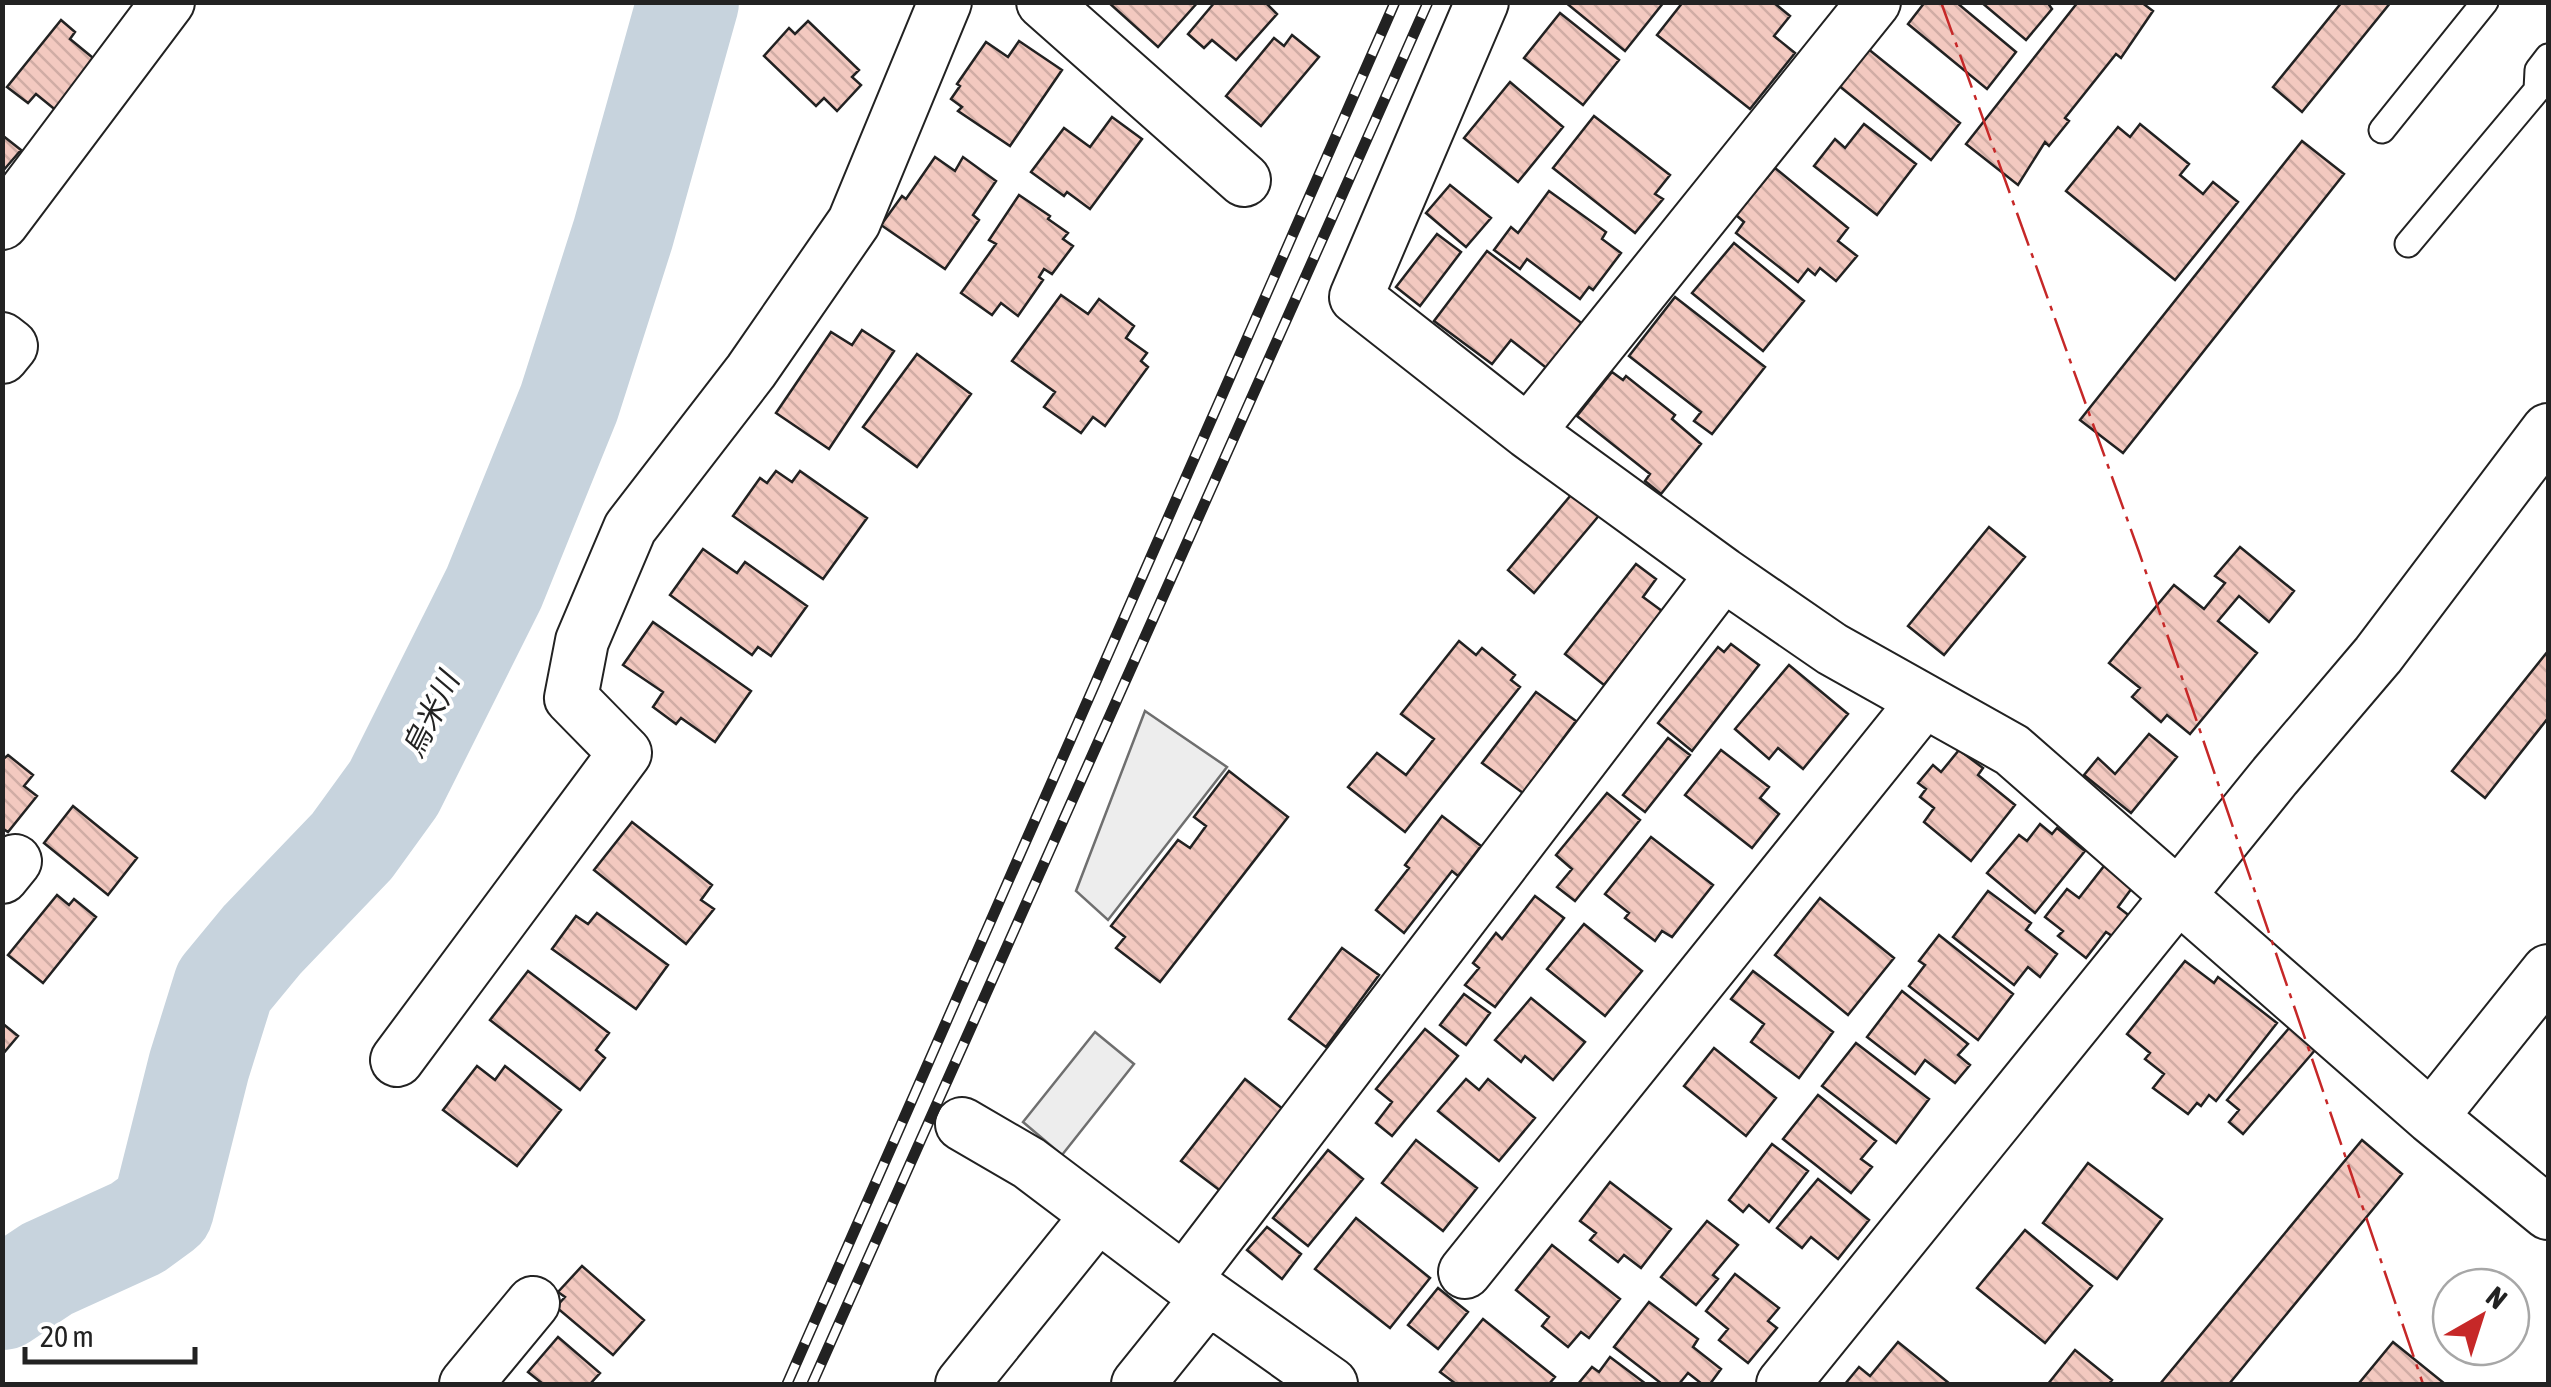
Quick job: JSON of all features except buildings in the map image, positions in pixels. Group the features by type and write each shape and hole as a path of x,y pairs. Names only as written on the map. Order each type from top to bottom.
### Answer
{"street":[{"path":"2,223 168,2"},
{"path":"1043,2 1244,180"},
{"path":"1482,2 1356,297 1528,432 1723,574 1832,648 2012,750 2548,1213"},
{"path":"1528,432 1874,2"},
{"path":"397,1060 625,752 571,698 582,641 616,560 630,528 751,371 854,222 950,5"},
{"path":"2,340 11,346 2,357"},
{"path":"1784,1384 2378,654 2548,430"},
{"path":"1138,1384 1196,1288 1723,574"},
{"path":"1465,1272 1924,701"},
{"path":"2432,1116 2548,971"},
{"path":"962,1124 1029,1163 1330,1384"},
{"path":"962,1384 1098,1215"},
{"path":"466,1384 532,1302"}],"lane":[{"path":"2382,130 2486,2"},
{"path":"2408,244 2537,90 2538,70 2548,57"}],"shaded area":[{"path":"1145,711 1227,767 1108,920 1076,891"},
{"path":"1095,1032 1134,1064 1062,1155 1023,1122"}],"waterway":[{"name":"烏米川","path":"2,1299 47,1269 137,1228 163,1209 199,1066 224,986 352,846 394,788 494,588 569,403 623,234 688,2"}],"railway":[{"path":"787,1384 1395,2"},
{"path":"812,1384 1428,2"}],"power":[{"path":"1941,2 2139,552 2423,1384"}]}
